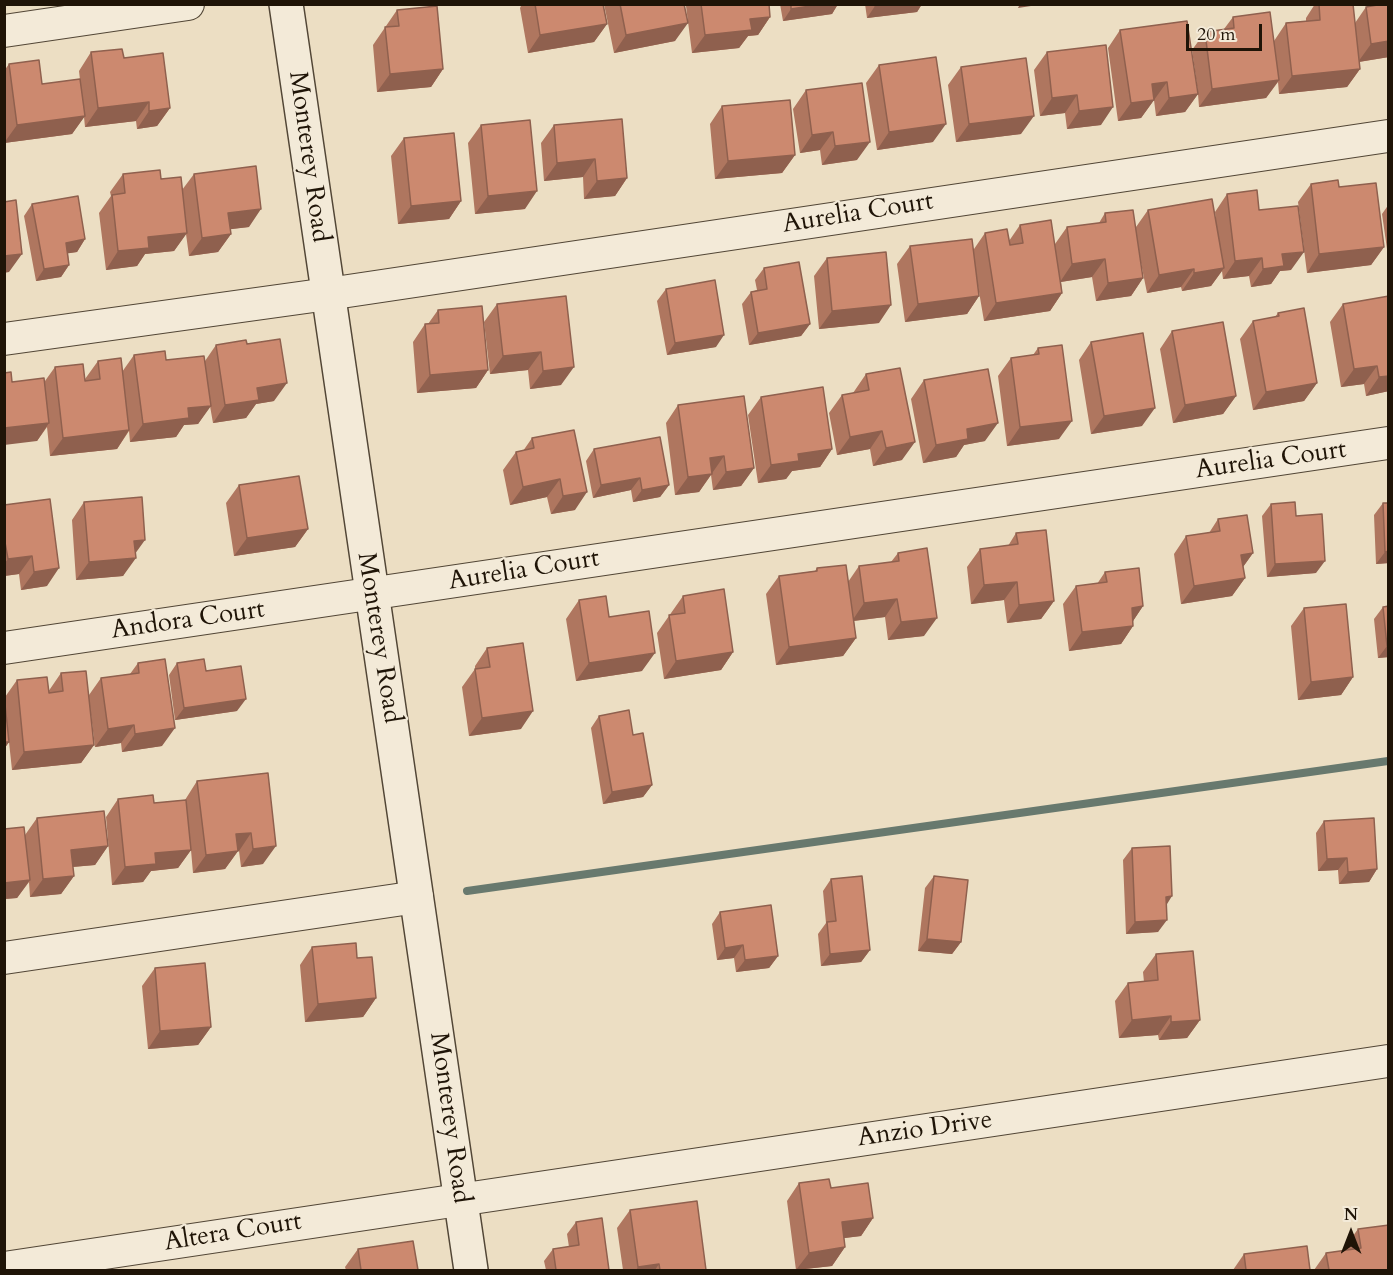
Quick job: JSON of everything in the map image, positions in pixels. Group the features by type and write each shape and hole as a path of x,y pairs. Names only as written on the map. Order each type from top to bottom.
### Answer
{"street":[{"path":"4,31 188,4"},
{"name":"Monterey Road","path":"286,4 471,1270"},
{"name":"Aurelia Court","path":"328,294 1389,136"},
{"path":"4,339 328,294"},
{"name":"Aurelia Court","path":"371,595 1389,443"},
{"name":"Andora Court","path":"4,648 371,595"},
{"path":"4,958 417,897"},
{"name":"Anzio Drive","path":"461,1198 1389,1061"},
{"name":"Altera Court","path":"4,1268 461,1198"}],"building":[{"path":"535,4 603,4 607,24 540,35"},
{"path":"620,4 684,4 688,23 626,35"},
{"path":"701,4 769,4 770,17 750,19 752,30 705,35"},
{"path":"791,4 823,4 791,9"},
{"path":"1319,4 1353,4 1360,69 1292,76 1286,23 1320,20"},
{"path":"1389,4 1389,41 1371,44 1366,7"},
{"path":"437,6 443,69 390,74 385,27 399,26 397,10"},
{"path":"1270,12 1279,80 1212,89 1205,32 1234,28 1233,17"},
{"path":"1187,21 1198,94 1169,98 1167,82 1152,84 1154,100 1131,103 1120,30"},
{"path":"1106,45 1113,107 1079,111 1077,95 1052,98 1047,52"},
{"path":"122,49 124,58 163,53 170,108 149,111 149,102 98,108 91,52"},
{"path":"936,57 946,124 889,132 879,65"},
{"path":"1026,58 1034,116 969,124 961,67"},
{"path":"39,60 42,84 80,79 85,116 17,125 9,64"},
{"path":"862,83 870,142 835,146 833,132 812,135 806,90"},
{"path":"790,100 795,155 728,161 722,106"},
{"path":"622,119 627,178 597,181 595,159 557,163 554,125"},
{"path":"530,120 537,191 488,196 481,125"},
{"path":"454,133 461,201 411,206 404,138"},
{"path":"256,166 261,209 228,213 231,234 202,238 194,174"},
{"path":"160,170 161,179 181,177 187,233 148,237 149,248 118,251 112,195 125,193 123,174"},
{"path":"1338,180 1339,187 1376,183 1384,247 1319,254 1311,184"},
{"path":"1257,190 1259,210 1298,206 1304,252 1282,254 1284,266 1263,269 1262,258 1235,261 1227,194"},
{"path":"78,196 85,239 66,243 69,265 44,269 32,204"},
{"path":"1212,199 1224,268 1194,273 1194,269 1159,275 1148,210"},
{"path":"16,200 22,254 4,256 4,202"},
{"path":"1133,210 1143,278 1108,283 1105,259 1072,264 1067,227 1106,222 1105,213"},
{"path":"1051,220 1062,293 996,303 985,233 1007,229 1010,245 1023,243 1020,225"},
{"path":"972,239 979,296 918,304 910,246"},
{"path":"886,252 891,305 832,311 827,258"},
{"path":"799,262 810,324 758,333 751,292 767,289 764,268"},
{"path":"715,280 724,335 675,343 666,289"},
{"path":"566,296 574,367 543,371 541,352 503,356 497,304"},
{"path":"1389,296 1389,376 1379,377 1377,366 1354,369 1343,304"},
{"path":"482,306 488,370 430,375 425,324 439,323 438,310"},
{"path":"1304,308 1317,383 1266,392 1253,321"},
{"path":"1223,322 1236,396 1185,405 1172,331"},
{"path":"1143,333 1155,408 1104,416 1091,342"},
{"path":"280,339 287,383 257,388 259,400 225,405 216,345 246,340 247,344"},
{"path":"1062,345 1072,421 1020,427 1011,358 1039,354 1038,348"},
{"path":"165,351 166,360 204,356 211,406 188,408 189,418 143,424 134,355"},
{"path":"121,358 129,430 63,438 55,367 83,364 85,381 100,379 98,361"},
{"path":"900,368 915,442 886,448 882,431 850,437 842,395 869,390 866,374"},
{"path":"988,369 998,423 967,429 968,439 936,445 924,380"},
{"path":"11,372 12,382 44,378 49,423 4,428 4,373"},
{"path":"823,387 832,449 798,454 799,461 771,465 761,397"},
{"path":"744,396 754,468 726,472 724,456 710,458 712,474 688,477 678,405"},
{"path":"574,430 587,492 563,496 560,479 523,487 516,452 534,448 532,438"},
{"path":"660,437 669,485 642,490 640,478 601,485 594,449"},
{"path":"299,476 308,529 247,538 239,485"},
{"path":"142,497 145,540 134,541 136,558 89,562 84,502"},
{"path":"50,499 59,568 34,572 32,556 8,559 4,537 4,505"},
{"path":"1295,502 1296,516 1322,514 1325,561 1275,564 1271,504"},
{"path":"1383,503 1389,503 1389,551 1385,552"},
{"path":"1247,515 1253,553 1241,555 1245,578 1194,586 1186,536 1220,531 1218,519"},
{"path":"1046,530 1054,601 1019,605 1017,582 984,585 980,549 1018,544 1016,533"},
{"path":"927,548 937,618 901,622 897,599 864,603 859,566 899,561 898,553"},
{"path":"846,565 856,638 789,647 779,576"},
{"path":"1139,568 1143,606 1132,608 1133,626 1082,632 1076,586 1107,582 1105,572"},
{"path":"724,589 733,652 676,661 669,615 685,613 683,596"},
{"path":"606,596 609,617 649,611 655,653 589,663 579,600"},
{"path":"1346,604 1353,677 1311,682 1304,608"},
{"path":"1389,606 1389,646 1387,646 1383,607"},
{"path":"523,643 533,711 482,718 475,669 490,667 487,648"},
{"path":"165,659 175,728 135,734 134,725 108,729 101,678 139,673 138,663"},
{"path":"204,659 206,671 241,666 246,699 184,708 177,663"},
{"path":"86,671 94,745 24,752 17,680 47,677 49,693 63,691 61,673"},
{"path":"4,695 9,742 4,742"},
{"path":"629,710 633,735 643,733 652,785 612,792 599,716"},
{"path":"268,773 276,846 253,849 251,833 236,834 238,851 206,855 197,781"},
{"path":"153,795 154,803 186,800 191,850 155,853 156,864 125,867 118,799"},
{"path":"104,811 108,846 71,850 74,876 43,879 37,818"},
{"path":"1374,818 1377,869 1348,872 1347,858 1327,859 1324,821"},
{"path":"24,827 30,880 4,883 4,829"},
{"path":"1170,846 1172,896 1166,897 1167,920 1135,922 1132,848"},
{"path":"862,876 870,950 830,954 827,922 836,921 831,879"},
{"path":"934,876 968,880 961,942 927,939"},
{"path":"771,905 778,956 745,960 743,945 725,948 720,912"},
{"path":"356,943 357,958 372,957 376,998 318,1004 312,947"},
{"path":"1193,951 1200,1020 1171,1022 1171,1016 1132,1020 1128,983 1158,980 1156,954"},
{"path":"205,963 211,1027 160,1031 155,968"},
{"path":"829,1179 831,1188 868,1183 873,1218 842,1222 845,1247 809,1253 799,1183"},
{"path":"697,1201 706,1270 660,1270 659,1264 638,1267 630,1210"},
{"path":"602,1218 609,1270 556,1270 553,1249 579,1245 576,1222"},
{"path":"1389,1225 1389,1270 1329,1270 1326,1253 1361,1248 1358,1229"},
{"path":"413,1241 418,1270 361,1270 358,1249"},
{"path":"1307,1246 1310,1270 1246,1270 1244,1254"}],"waterway":[{"path":"467,891 1388,761"}]}
